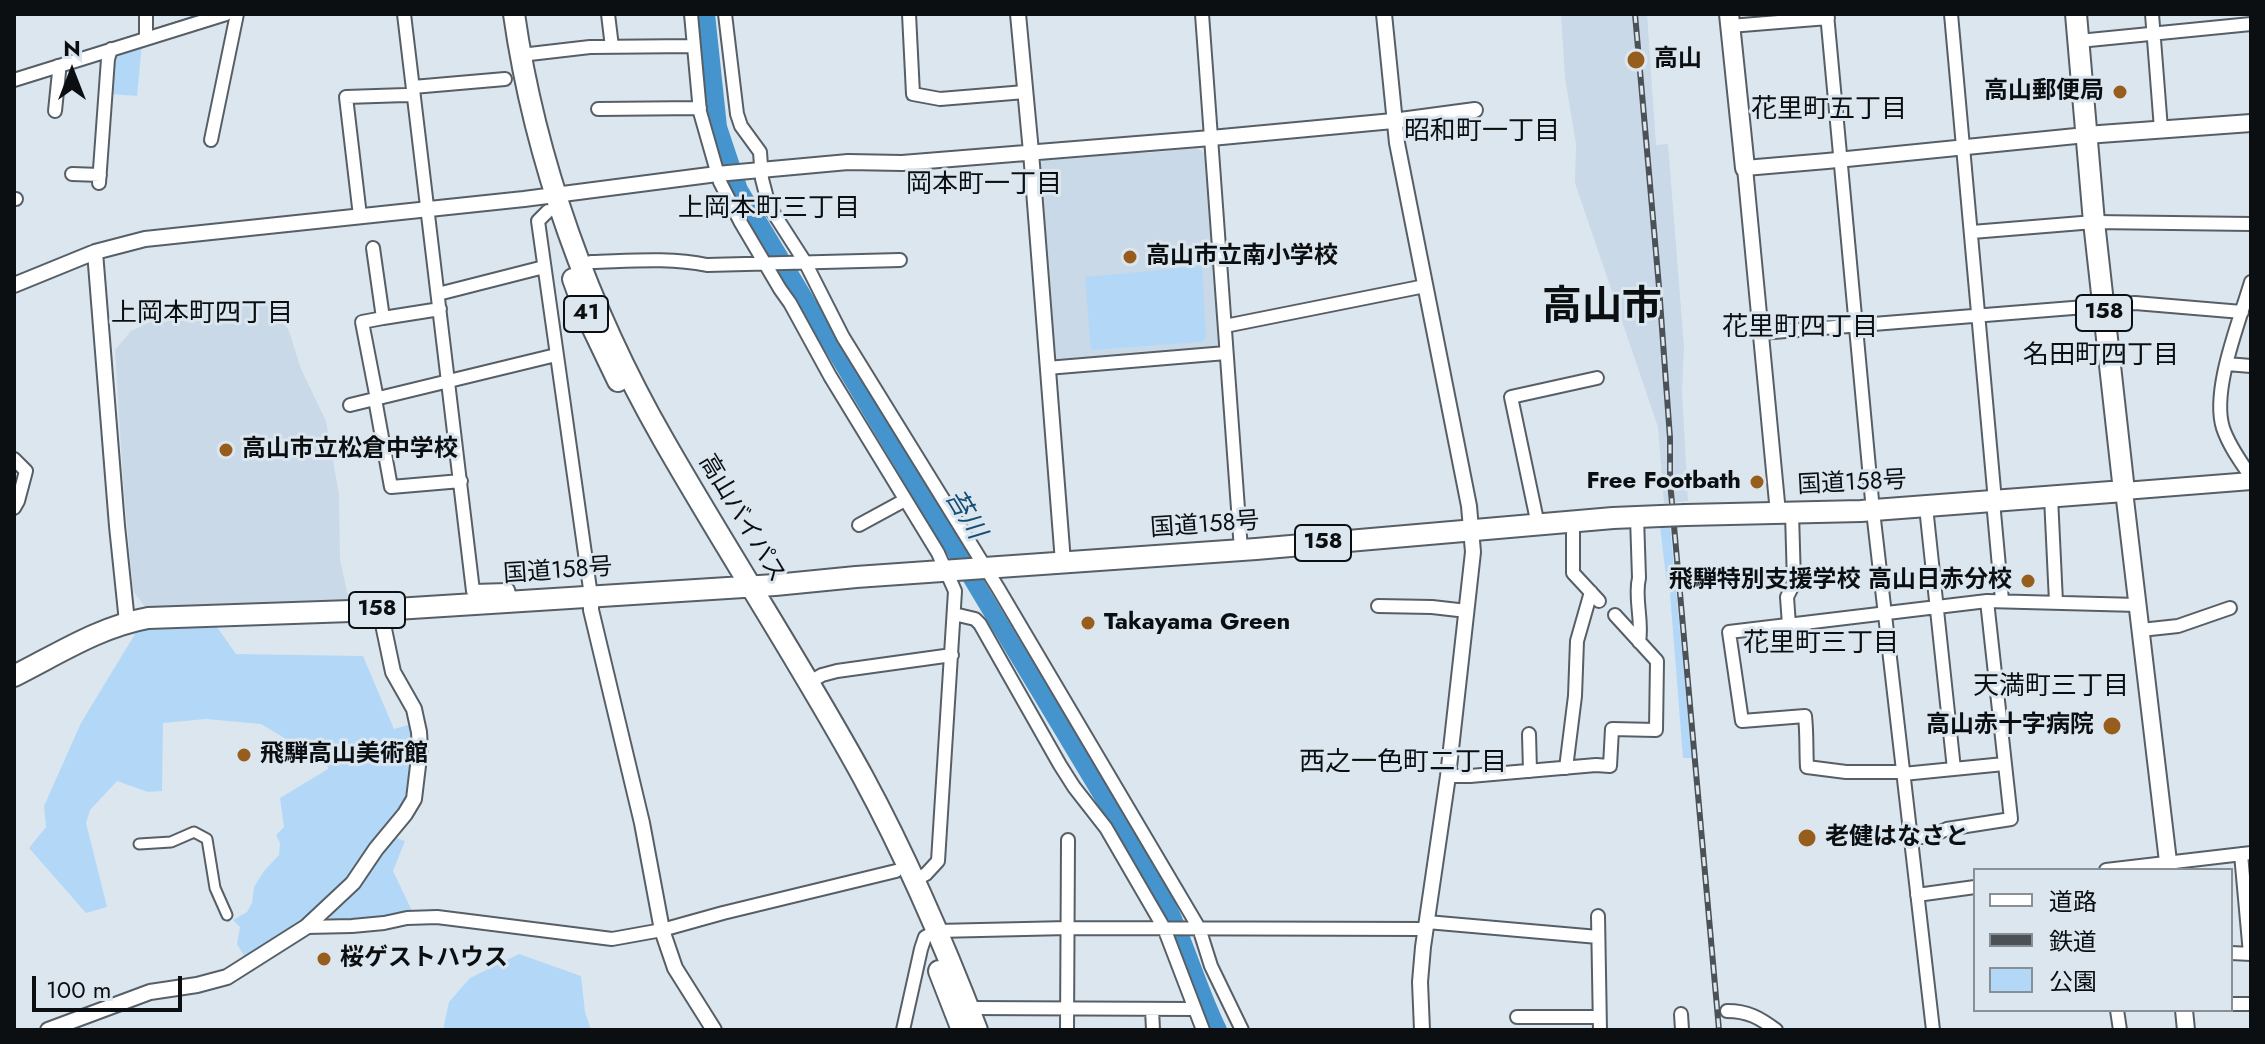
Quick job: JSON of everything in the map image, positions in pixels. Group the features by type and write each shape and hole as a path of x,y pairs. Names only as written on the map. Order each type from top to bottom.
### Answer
{"highway":[{"name":"高山バイパス","path":"500,14 514,88 585,312 646,435 808,683 863,777 915,880 962,1030"},
{"name":"高山バイパス","path":"514,14 548,200 582,264 611,336 662,438 931,934 977,1030"},
{"name":"158","path":"2076,14 2094,222 2124,491"},
{"name":"国道158号","path":"14,676 79,641 127,622 177,616 380,610 745,587 1637,517 1873,511 2124,491"}],"main road":[{"path":"1730,20 1745,168"},
{"path":"2086,135 2251,123"},
{"path":"2168,866 2124,491 2251,479"}],"street":[{"path":"146,14 146,34"},
{"path":"14,80 194,18 226,14"},
{"path":"211,140 237,14"},
{"path":"404,14 473,591 508,590 511,602"},
{"path":"608,14 612,47"},
{"path":"691,14 705,137 741,223 938,553 955,591 938,861 915,880"},
{"path":"725,14 737,114 741,126 760,152 758,171 769,206 843,337 1197,928 1211,966 1242,1030"},
{"path":"909,14 913,94 940,99 1025,92"},
{"path":"1018,14 1063,562"},
{"path":"1202,14 1241,550"},
{"path":"1384,14 1393,121 1472,530 1473,552 1448,776 1420,982 1422,1030"},
{"path":"1951,14 1980,314 2002,600"},
{"path":"2152,14 2161,129"},
{"path":"1730,20 1827,16 1873,511 1933,1030"},
{"path":"2079,41 2251,24"},
{"path":"521,55 612,47 694,46"},
{"path":"72,174 99,179 111,49"},
{"path":"55,111 58,66"},
{"path":"360,216 346,97 406,95 505,79"},
{"path":"598,109 700,108"},
{"path":"14,285 95,252 145,239 428,209 548,200 720,174 840,162 914,162 1211,138 1475,110"},
{"path":"1789,625 1787,592 1794,583 1761,333 1745,168 2086,135"},
{"path":"548,200 538,221 591,610 642,823 662,930 675,968 714,1030"},
{"path":"1972,232 2094,222 2251,224"},
{"path":"373,248 383,318"},
{"path":"95,252 127,622"},
{"path":"582,264 656,260 707,265 900,260"},
{"path":"438,294 544,267"},
{"path":"2251,282 2227,364 2220,404 2223,429 2251,479"},
{"path":"1225,326 1425,286"},
{"path":"1761,333 2135,303 2242,312"},
{"path":"440,309 362,322 391,487 461,481"},
{"path":"1047,368 1226,353"},
{"path":"350,405 556,355"},
{"path":"2227,364 2251,366"},
{"path":"1538,525 1511,397 1597,378"},
{"path":"14,459 26,471 14,508"},
{"path":"2051,497 2056,602"},
{"path":"859,525 905,500"},
{"path":"1926,507 1954,769"},
{"path":"1637,517 1642,628 1639,642"},
{"path":"1566,768 1575,696 1577,641 1595,597 1573,573 1573,522"},
{"path":"2004,764 1903,773 1846,772 1807,767 1805,716 1742,721 1729,632 2002,600 2138,605"},
{"path":"1910,838 2011,819 1987,601"},
{"path":"1378,606 1467,611"},
{"path":"2141,630 2178,626 2230,608"},
{"path":"48,1030 150,992 227,977 306,927 353,883 414,799 420,749 414,709 393,672 380,610"},
{"path":"954,614 975,619 980,624 1060,765 1106,828 1166,928 1203,1030"},
{"path":"1448,776 1610,766 1612,729 1656,730 1657,661 1615,615"},
{"path":"808,683 837,671 952,655"},
{"path":"1529,734 1530,771"},
{"path":"139,844 171,842 194,832 207,839 215,888 227,915"},
{"path":"1067,1030 1068,840"},
{"path":"2137,868 2246,854 2251,954"},
{"path":"306,927 352,926 437,917 612,939 662,930 896,871"},
{"path":"1917,895 1973,887"},
{"path":"1517,1017 1599,1024 1598,916"},
{"path":"903,1030 914,975 931,934 1068,928 1426,926 1598,937"},
{"path":"969,1008 1194,1009"},
{"path":"1152,1009 1153,1030"},
{"path":"1727,1011 1756,1015 1776,1030"},
{"path":"1681,1014 1682,1030"}],"shaded area":[{"path":"1561,14 1647,14 1656,145 1668,144 1684,347 1682,390 1688,501 1664,503 1658,427 1575,183 1576,144 1565,78"},
{"name":"高山市立南小学校","path":"1197,148 1207,155 1219,349 1056,364 1053,361 1039,166 1045,157"},
{"name":"高山市立松倉中学校","path":"271,305 289,331 301,369 326,421 339,495 340,560 350,605 146,608 133,591 115,350 131,331 185,306"}],"green space":[{"path":"142,44 137,96 110,94 113,60 119,51"},
{"path":"1202,266 1206,337 1202,342 1091,350 1085,277"},
{"path":"1670,525 1692,758 1683,758 1670,593 1660,526"},
{"path":"217,627 236,654 363,656 394,729 412,724 414,734 412,777 403,808 350,876 301,921 247,961 237,944 240,927 233,920 247,912 254,887 279,855 280,843 276,835 284,827 280,798 328,769 326,747 291,742 261,724 206,719 163,723 162,791 148,792 117,781 90,810 86,823 107,907 86,913 29,848 46,827 44,806 81,723 138,629"},
{"path":"394,837 405,841 393,871 413,913 379,920 330,922 330,914 354,894"},
{"path":"519,954 581,976 585,1012 591,1030 443,1030 449,1002 470,978"}],"waterway":[{"path":"151,31 204,14"},
{"name":"苔川","path":"706,14 718,127 739,190 1158,888 1218,1030"},
{"path":"98,48 144,33"}],"railway":[{"path":"1635,14 1659,287 1670,438 1670,481 1719,1030"}],"place":[{"name":"高山","path":"1636,60"},
{"name":"高山郵便局","path":"2120,92"},
{"name":"高山市立南小学校","path":"1130,257"},
{"name":"高山市立松倉中学校","path":"226,450"},
{"name":"Free Footbath","path":"1757,482"},
{"name":"飛騨特別支援学校 高山日赤分校","path":"2028,581"},
{"name":"Takayama Green","path":"1088,623"},
{"name":"高山赤十字病院","path":"2112,726"},
{"name":"飛騨高山美術館","path":"244,755"},
{"name":"老健はなさと","path":"1807,838"},
{"name":"桜ゲストハウス","path":"324,959"}],"district":[{"name":"花里町五丁目","path":"1829,111"},
{"name":"昭和町一丁目","path":"1482,133"},
{"name":"岡本町一丁目","path":"984,186"},
{"name":"上岡本町三丁目","path":"769,210"},
{"name":"高山市","path":"1602,309"},
{"name":"上岡本町四丁目","path":"202,315"},
{"name":"花里町四丁目","path":"1800,329"},
{"name":"名田町四丁目","path":"2101,357"},
{"name":"花里町三丁目","path":"1821,645"},
{"name":"天満町三丁目","path":"2051,688"},
{"name":"西之一色町二丁目","path":"1403,764"}]}
